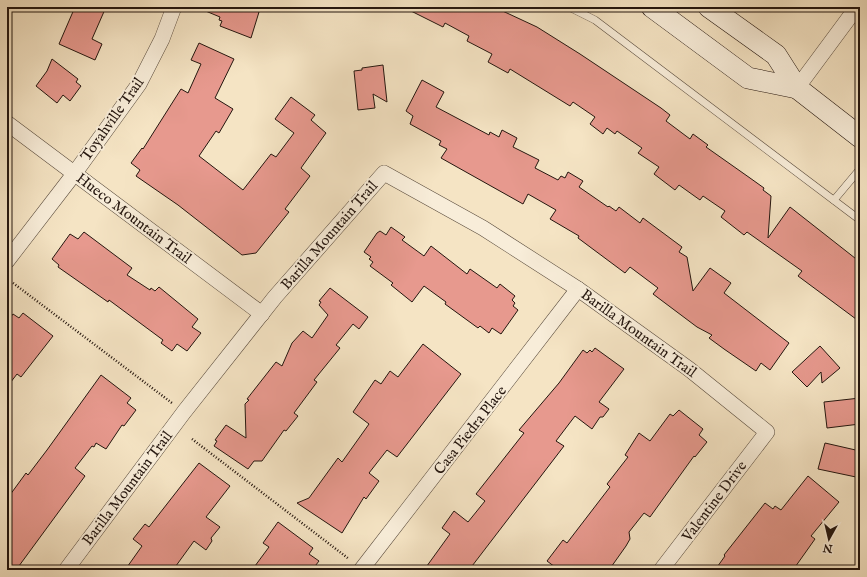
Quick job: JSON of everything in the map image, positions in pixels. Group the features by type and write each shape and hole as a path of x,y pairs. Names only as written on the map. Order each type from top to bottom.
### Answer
{"main road":[{"path":"652,7 748,78 797,88"},
{"path":"708,7 776,54 797,88 860,137"}],"street":[{"name":"Toyahville Trail","path":"7,261 74,174 139,84 162,39 174,7"},
{"path":"797,88 857,7"},
{"name":"Hueco Mountain Trail","path":"7,123 262,314"},
{"name":"Barilla Mountain Trail","path":"66,570 184,412 262,314 384,173 483,228 578,289 689,368 766,432"},
{"name":"Casa Piedra Place","path":"361,570 578,289"},
{"name":"Valentine Drive","path":"661,570 766,432"}],"lane":[{"path":"569,7 595,20 860,220"},
{"path":"834,200 860,169"}],"path":[{"path":"13,283 172,404"},
{"path":"192,439 350,559"}],"building":[{"path":"75,7 106,7 92,39 102,44 95,60 59,44"},
{"path":"196,7 246,7 259,12 251,38 220,26 222,21 219,20 220,17"},
{"path":"403,7 494,7 537,27 661,108 670,115 666,121 690,139 693,134 708,145 706,147 764,188 763,190 771,196 768,238 790,207 860,262 860,322 798,276 802,271 747,232 744,235 721,217 725,211 703,196 700,200 679,185 675,190 654,174 659,167 638,153 642,148 617,131 615,134 607,128 603,134 590,124 595,117 573,102 570,106 510,69 508,73 488,62 492,54 467,41 469,36 445,23 443,27"},
{"path":"199,43 234,59 215,98 233,109 219,133 216,131 199,156 243,190 271,154 276,157 294,133 275,119 291,97 315,115 311,120 326,133 301,168 310,176 285,209 289,212 256,253 242,255 178,205 136,176 140,170 131,163 142,148 143,149 181,89 188,93 201,64 191,60"},
{"path":"52,59 78,79 76,82 81,86 70,101 63,95 57,103 36,86 47,71"},
{"path":"383,65 387,102 373,94 375,108 358,110 354,71 362,70 362,68"},
{"path":"422,80 444,92 436,107 489,135 490,132 499,137 502,130 517,138 513,147 539,160 535,168 558,180 561,176 565,178 568,172 583,181 579,187 608,207 609,206 616,211 619,207 640,223 643,218 682,247 679,252 687,257 693,291 710,268 731,283 724,293 789,343 770,370 761,363 756,371 709,338 712,335 697,327 653,294 658,288 630,267 625,273 578,238 579,236 550,219 556,210 528,194 523,204 441,158 447,149 439,145 441,141 410,124 413,116 406,111"},
{"path":"391,227 405,237 402,240 424,256 431,246 467,274 470,269 497,288 500,284 515,296 512,300 515,303 513,306 518,310 501,334 492,328 489,333 480,326 478,328 445,304 446,302 424,286 412,302 391,285 393,283 370,266 373,262 369,259 371,257 364,252 377,233 380,231 386,235"},
{"path":"84,232 132,268 127,275 150,290 151,288 155,291 159,287 198,319 192,327 201,333 187,351 177,344 172,351 161,343 163,340 109,300 108,302 58,267 59,265 52,259 70,234 78,239"},
{"path":"330,288 368,317 359,329 353,324 336,345 340,348 314,380 317,382 294,413 298,416 286,431 284,430 262,461 254,461 248,469 214,446 217,441 215,440 226,425 246,438 245,404 249,400 247,399 276,362 282,366 292,343 303,331 312,338 328,315 319,305 321,302 319,301"},
{"path":"23,313 53,336 21,377 17,374 7,387 7,322 13,314 19,318"},
{"path":"423,344 461,374 397,457 387,450 369,473 379,481 366,499 364,497 342,533 297,503 309,498 338,458 342,462 369,424 353,412 375,380 381,384 390,371 398,377"},
{"path":"820,346 840,368 822,383 821,372 807,387 792,372"},
{"path":"595,348 624,369 599,402 609,409 603,417 600,417 592,429 575,416 556,441 564,446 469,570 424,570 450,534 442,528 454,511 468,522 485,501 476,494 524,433 519,430 559,383 583,350 587,353 590,350 592,352"},
{"path":"101,375 131,398 127,403 136,410 124,426 122,425 106,449 96,443 94,447 92,446 75,468 85,476 16,570 7,570 7,499 26,473 28,475 47,450"},
{"path":"860,398 860,424 827,428 824,402"},
{"path":"679,410 703,429 699,435 707,442 695,457 694,456 650,517 644,513 629,532 630,539 609,570 559,570 547,561 563,540 567,543 610,487 607,484 628,457 625,455 639,433 650,441 670,414 673,416"},
{"path":"825,443 860,451 856,477 818,469"},
{"path":"199,463 230,486 206,517 220,527 211,538 212,541 206,550 194,541 173,570 125,570 142,546 133,539 145,524 149,527"},
{"path":"808,476 839,502 811,536 815,539 793,570 715,570 725,556 724,555 765,503 773,509 775,506 781,510"},
{"path":"278,522 313,548 309,554 319,561 312,570 252,570 269,547 263,543"}]}
